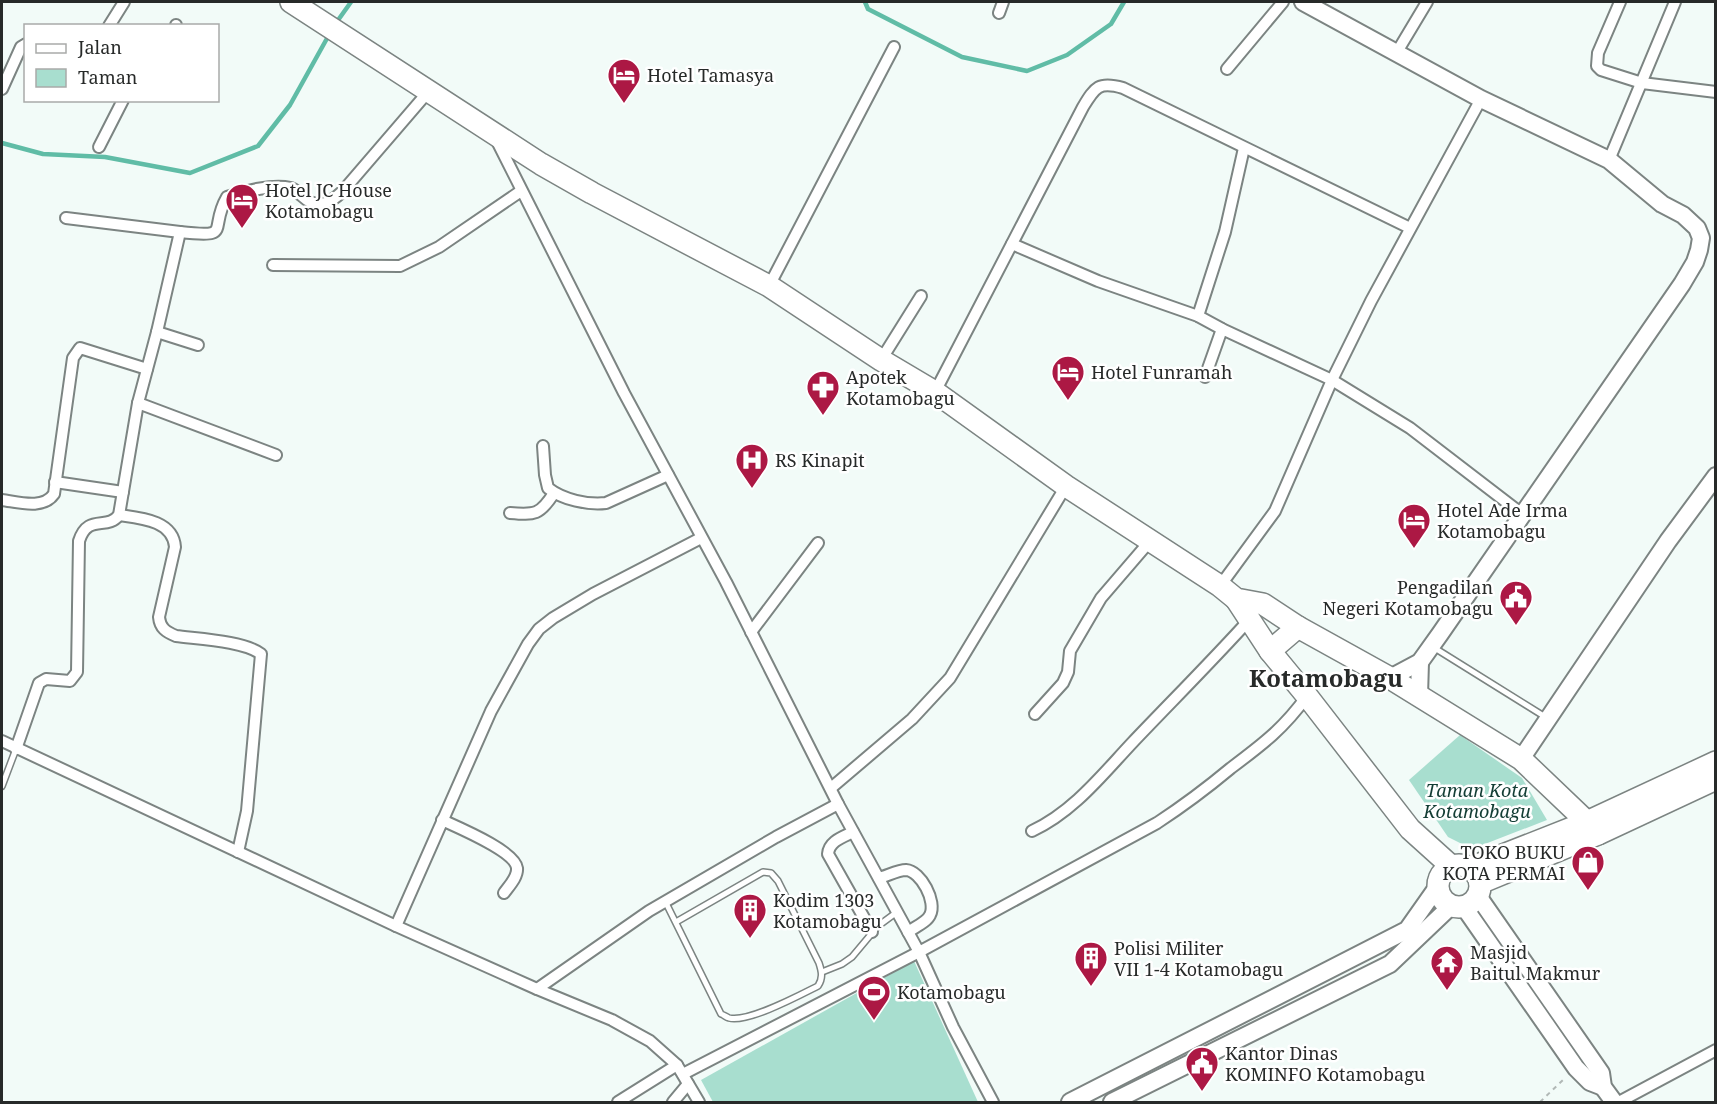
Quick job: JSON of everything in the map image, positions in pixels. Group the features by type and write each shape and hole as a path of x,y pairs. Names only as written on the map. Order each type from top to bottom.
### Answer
{"highway":[{"path":"309,8 350,41 428,92 592,193 769,286 880,360 935,392 1066,486 1228,592 1263,604 1298,627 1390,678 1521,759 1592,828"},
{"path":"1228,592 1250,619 1270,651 1308,696 1410,829 1466,888"},
{"path":"1270,651 1298,627"},
{"path":"1466,888 1592,828 1716,762"},
{"path":"1592,828 1716,779"},
{"path":"1438,886 1442,874 1466,888"}],"street":[{"path":"110,24 124,2"},
{"path":"999,13 1003,2"},
{"path":"1227,69 1283,2"},
{"path":"1303,2 1481,99 1610,160 1662,204 1683,215 1697,228 1701,238 1695,262 1682,284 1432,646 1420,662 1390,678"},
{"path":"1397,52 1427,2"},
{"path":"1620,2 1598,53 1597,66 1605,73 1642,83 1716,92"},
{"path":"1610,160 1675,2"},
{"path":"2,89 21,47 24,45"},
{"path":"769,286 894,47"},
{"path":"935,392 1083,107 1092,92 1101,85 1110,84 1123,88 1410,228"},
{"path":"66,218 211,235 219,226 227,197 255,190 290,188 297,190 312,203 320,205 330,202 342,192 428,92"},
{"path":"1228,592 1275,511 1332,380 1410,228 1481,99"},
{"path":"99,147 122,102"},
{"path":"494,133 624,393 751,632 838,804 919,952 953,1027 993,1102"},
{"path":"1198,316 1225,232 1244,148"},
{"path":"273,265 400,266 439,247 521,190"},
{"path":"16,748 39,683 46,679 70,681 76,672 79,541 81,533 88,525 113,521 118,515 138,403 180,232"},
{"path":"1012,244 1098,281 1198,316 1222,330 1332,380 1410,429 1522,514"},
{"path":"880,360 921,296"},
{"path":"1205,376 1222,330"},
{"path":"157,332 198,345"},
{"path":"2,500 41,504 50,500 54,494 75,351 80,348 88,349 147,369"},
{"path":"138,403 276,455"},
{"path":"543,446 545,475 549,488 554,493 595,504 606,503 668,475"},
{"path":"1521,759 1668,541 1716,476"},
{"path":"55,482 123,492"},
{"path":"831,788 912,719 950,678 1066,486"},
{"path":"510,513 532,514 542,510 554,493"},
{"path":"118,515 143,518 171,533 175,547 159,617 160,625 167,633 242,645 261,654 247,811 238,852"},
{"path":"396,926 491,711 528,644 539,629 593,594 701,538"},
{"path":"1035,714 1063,683 1068,672 1070,651 1101,598 1150,541"},
{"path":"751,632 818,543"},
{"path":"1032,831 1061,813 1098,780 1250,619"},
{"path":"1419,696 1420,662"},
{"path":"618,1102 683,1075 919,952 1157,823 1191,801 1270,739 1291,719 1308,696"},
{"path":"2,741 396,926 612,1020 650,1041 683,1075 699,1102"},
{"path":"537,989 665,901 838,804"},
{"path":"442,820 500,849 514,861 517,869 514,879 504,893"},
{"path":"853,832 833,842 828,854 872,932"},
{"path":"879,878 904,870 909,871 918,875 928,893 932,913 908,932"},
{"path":"1070,1102 1407,930 1438,886"},
{"path":"1466,888 1576,1068 1590,1082 1603,1087 1616,1102 1716,1050"},
{"path":"1466,888 1601,1073 1603,1087"},
{"path":"1120,1101 1390,964 1466,888"},
{"path":"673,1102 683,1075"}],"lane":[{"path":"1432,646 1547,718"},
{"path":"2,786 16,748"},
{"path":"665,901 721,1014 731,1018 741,1018 769,1009 818,986 821,981 822,972 819,963 778,881 771,873 763,873 676,922"},
{"path":"822,972 852,957 872,932 897,912"}],"path":[{"path":"1540,1102 1576,1068"}],"green space":[{"name":"Taman Kota Kotamobagu","path":"1460,735 1522,778 1547,820 1472,849 1448,837 1409,780"},
{"name":"Kotamobagu","path":"914,961 978,1102 713,1102 701,1080"}],"waterway":[{"path":"336,23 351,2"},
{"path":"865,2 868,9 962,57 1027,71 1067,55 1111,24 1124,2"},
{"path":"2,143 43,154 105,157 190,173 258,146 290,105 330,33"}],"place":[{"name":"Hotel Tamasya","path":"624,104"},
{"name":"Hotel JC House Kotamobagu","path":"242,229"},
{"name":"Hotel Funramah","path":"1068,401"},
{"name":"Apotek Kotamobagu","path":"823,416"},
{"name":"RS Kinapit","path":"752,489"},
{"name":"Hotel Ade Irma Kotamobagu","path":"1414,549"},
{"name":"Pengadilan Negeri Kotamobagu","path":"1516,626"},
{"name":"TOKO BUKU KOTA PERMAI","path":"1588,891"},
{"name":"Kodim 1303 Kotamobagu","path":"750,939"},
{"name":"Polisi Militer VII 1-4 Kotamobagu","path":"1091,987"},
{"name":"Masjid Baitul Makmur","path":"1447,991"},
{"name":"Kotamobagu","path":"874,1021"},
{"name":"Kantor Dinas KOMINFO Kotamobagu","path":"1202,1092"}],"district":[{"name":"Kotamobagu","path":"1326,677"}]}
